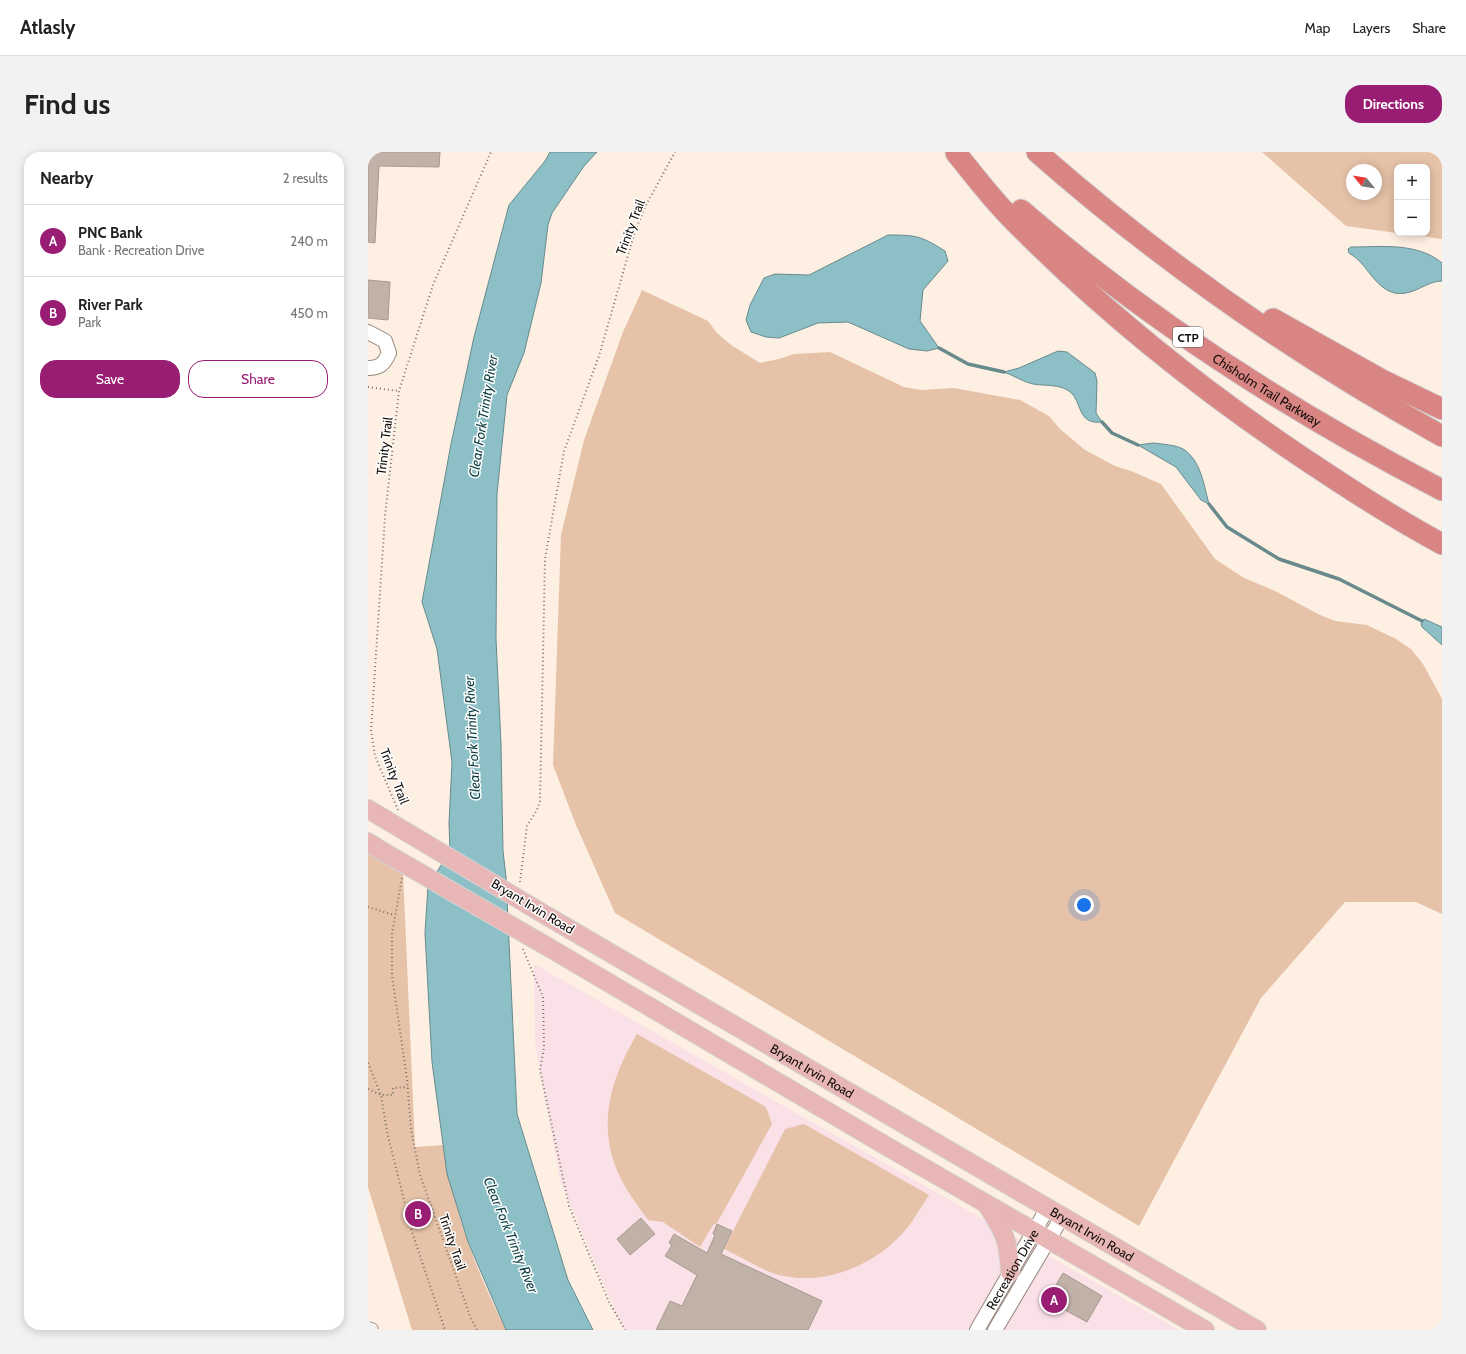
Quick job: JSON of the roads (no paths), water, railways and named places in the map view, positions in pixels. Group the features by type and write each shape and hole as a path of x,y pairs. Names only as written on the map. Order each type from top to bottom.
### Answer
{"highway":[{"path":"1037,152 1108,212 1173,262 1294,348 1442,436"},
{"path":"955,153 1010,217 1069,273 1186,374 1250,422 1361,497 1442,544"},
{"name":"Chisholm Trail Parkway","path":"955,153 1076,255 1173,328 1305,413 1375,454 1442,490"},
{"path":"1173,262 1382,380 1442,409"}],"main road":[{"name":"Bryant Irvin Road","path":"368,809 391,816 547,916 1257,1330"},
{"name":"Bryant Irvin Road","path":"375,847 1205,1330"},
{"path":"986,1203 999,1224 1007,1241 1010,1272"}],"street":[{"path":"368,332 385,341 389,353 384,363 376,368 368,368"},
{"name":"Recreation Drive","path":"995,1330 1042,1235 1055,1213"},
{"name":"Recreation Drive","path":"977,1330 1010,1272 1042,1235"}],"water":[{"name":"Clear Fork Trinity River","path":"550,152 597,152 584,166 552,213 548,225 541,283 524,353 507,395 497,494 496,639 501,744 503,851 506,877 517,1114 568,1280 593,1330 506,1330 468,1242 447,1174 432,1062 425,933 428,886 450,851 449,823 452,762 437,649 422,602 451,444 474,337 509,205 545,161"},
{"path":"888,235 918,237 945,251 948,261 923,290 920,321 939,348 927,351 909,349 848,322 818,323 779,338 766,337 751,332 746,320 750,305 764,278 775,274 809,275"},
{"path":"1351,247 1399,247 1422,252 1432,256 1442,263 1442,281 1433,282 1414,291 1402,294 1388,291 1360,261 1349,253 1348,249"},
{"path":"1058,351 1067,352 1095,373 1097,381 1096,413 1102,422 1088,420 1069,391 1056,386 1029,383 1004,372 1019,368"},
{"path":"1153,443 1177,447 1183,449 1189,454 1198,466 1209,504 1201,500 1176,467 1138,445"},
{"path":"1424,619 1442,627 1442,645 1422,627 1421,624"}],"waterway":[{"path":"939,348 968,364 1004,372"},
{"path":"1102,422 1112,433 1138,445"},
{"path":"1209,504 1227,527 1279,559 1339,579 1422,621"}],"place":[{"name":"River Park","path":"418,1214"},
{"name":"PNC Bank","path":"1054,1300"}]}
